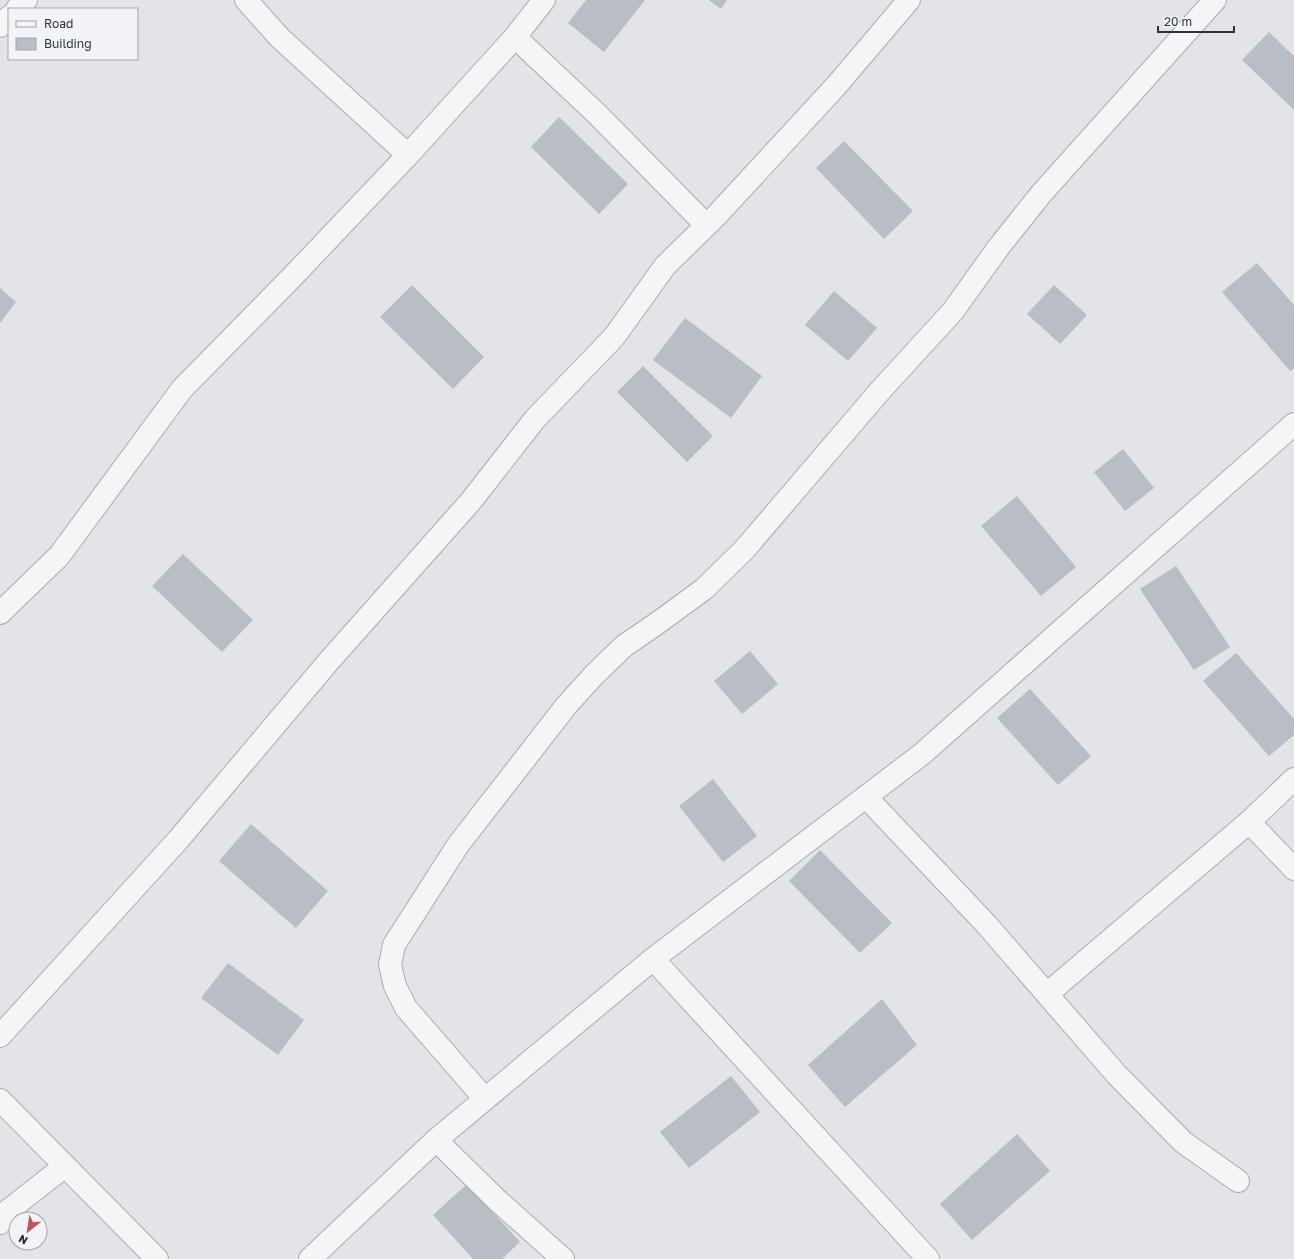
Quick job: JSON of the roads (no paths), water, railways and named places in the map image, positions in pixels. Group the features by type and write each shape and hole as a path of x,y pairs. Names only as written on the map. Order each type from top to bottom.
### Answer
{"street":[{"path":"18,8 26,0"},
{"path":"246,0 280,38 408,155"},
{"path":"0,613 59,556 182,389 294,275 408,155 515,37 544,0"},
{"path":"0,1036 178,840 329,662 471,501 535,419 614,337 665,266 706,225 836,86 910,0"},
{"path":"485,1099 406,1008 395,986 390,965 394,945 458,845 566,706 594,675 624,646 704,589 744,550 879,392 953,311 998,248 1041,194 1215,0"},
{"path":"0,26 8,18"},
{"path":"515,37 596,114 706,225"},
{"path":"310,1259 436,1140 653,960 922,754 1294,424"},
{"path":"1047,994 1249,822 1294,779"},
{"path":"866,798 986,924 1117,1075 1183,1142 1238,1181"},
{"path":"1249,822 1294,869"},
{"path":"653,960 928,1259"},
{"path":"0,1100 157,1259"},
{"path":"436,1140 497,1200 563,1259"},
{"path":"0,1223 5,1213 65,1166"}]}
